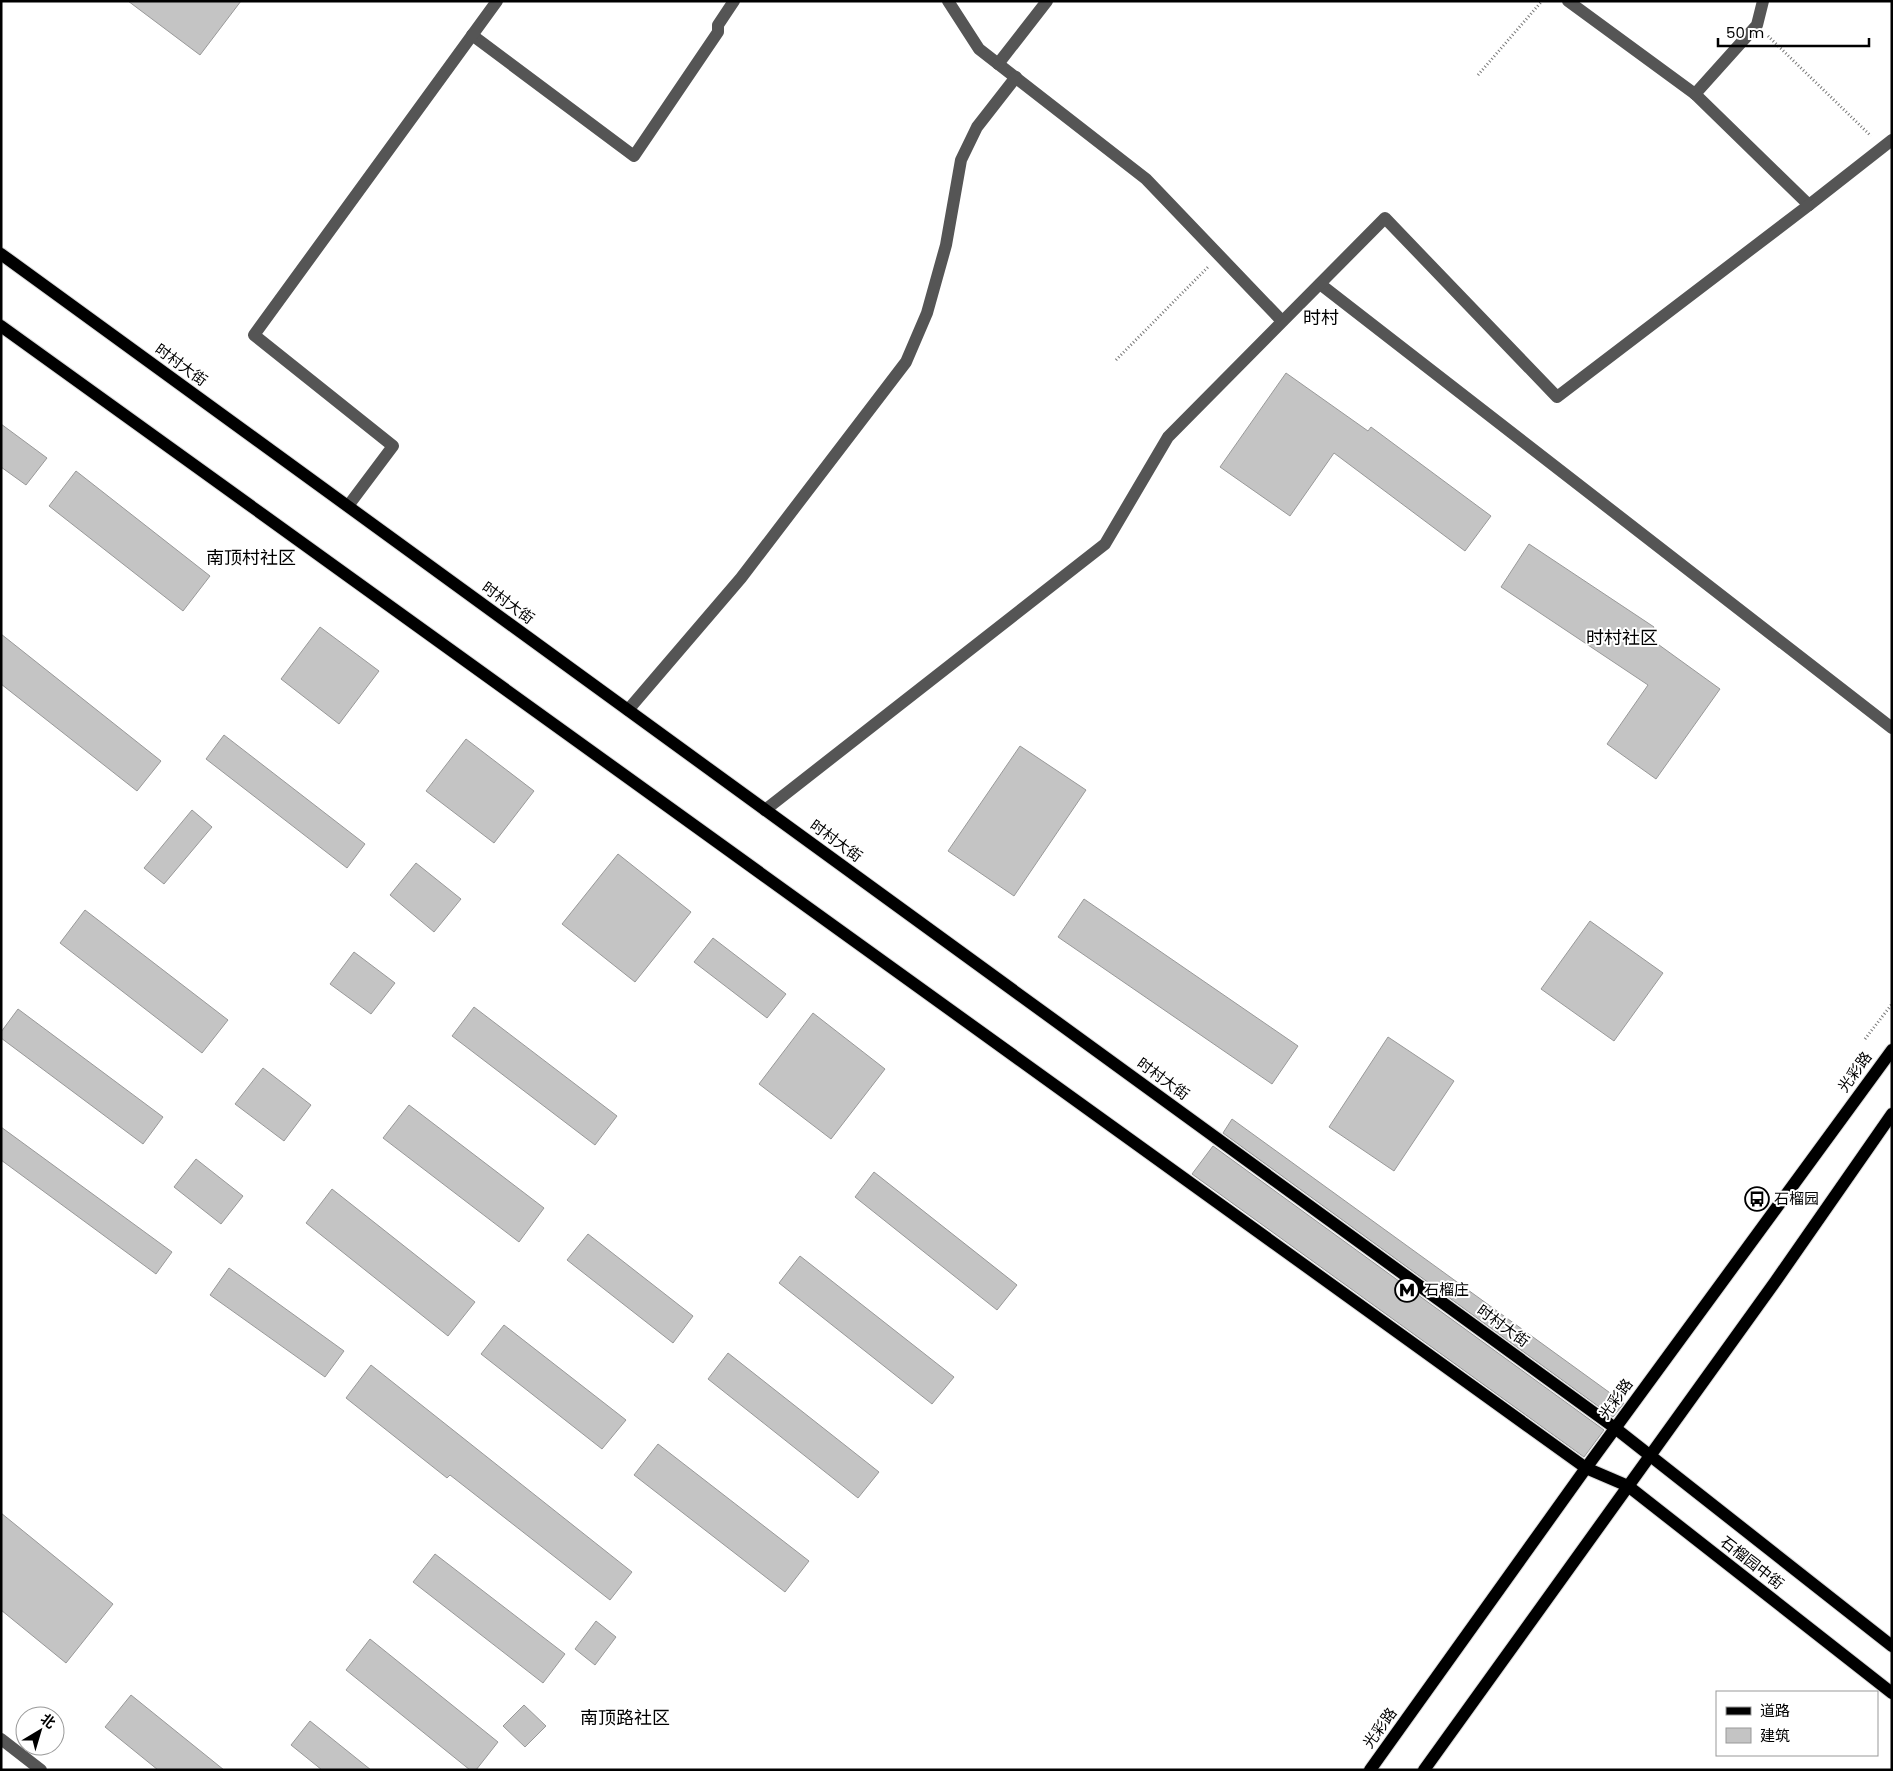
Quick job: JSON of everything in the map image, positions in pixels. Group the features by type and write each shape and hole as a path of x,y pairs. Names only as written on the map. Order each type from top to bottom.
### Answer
{"main road":[{"name":"时村大街","path":"1,254 1615,1428 1650,1456"},
{"path":"1,326 1586,1468"},
{"name":"光彩路","path":"1370,1770 1586,1468 1892,1050"},
{"path":"1424,1770 1775,1282 1892,1114"},
{"name":"石榴园中街","path":"1650,1456 1892,1646"},
{"name":"石榴园中街","path":"1586,1468 1628,1486 1892,1693"}],"street":[{"path":"348,506 393,446 254,335 497,1"},
{"path":"472,35 634,156 718,32 718,25 734,1"},
{"path":"948,1 979,49 1146,179 1282,321"},
{"path":"998,64 1047,1"},
{"path":"1568,1 1695,94 1809,205"},
{"path":"1695,94 1757,25 1763,1"},
{"path":"628,710 741,578 906,362 928,312 946,245 961,160 977,127 1016,77"},
{"path":"765,810 1105,544 1168,437 1385,218 1557,397 1809,205 1887,143"},
{"path":"1320,284 1892,728"},
{"path":"1,1739 41,1770"}],"path":[{"path":"1478,75 1542,1"},
{"path":"1757,25 1887,143"},
{"path":"1116,360 1219,256"},
{"path":"1865,1039 1892,1004"}],"building":[{"path":"128,1 241,1 200,55"},
{"path":"1286,373 1368,431 1371,427 1491,516 1465,551 1334,453 1290,516 1220,467"},
{"path":"1,424 47,458 26,485 1,467"},
{"path":"76,471 210,576 183,611 49,506"},
{"path":"1529,544 1654,627 1648,637 1720,689 1656,779 1607,744 1648,685 1501,587"},
{"path":"320,627 379,671 339,724 281,679"},
{"path":"1,634 161,761 137,791 1,684"},
{"path":"224,735 365,844 347,868 206,759"},
{"path":"466,739 534,791 494,843 426,791"},
{"path":"1020,746 1086,790 1014,896 948,851"},
{"path":"192,810 212,827 164,884 144,868"},
{"path":"618,854 691,912 635,982 562,924"},
{"path":"416,863 461,899 434,932 390,895"},
{"path":"1084,899 1298,1046 1272,1084 1058,937"},
{"path":"85,910 228,1020 202,1053 60,943"},
{"path":"1590,921 1663,973 1614,1041 1541,989"},
{"path":"713,938 786,994 767,1018 694,962"},
{"path":"354,952 395,983 371,1014 330,984"},
{"path":"474,1007 617,1116 595,1145 452,1036"},
{"path":"18,1009 163,1117 143,1144 1,1038 1,1032"},
{"path":"813,1013 885,1069 831,1139 759,1084"},
{"path":"1388,1037 1454,1081 1394,1171 1329,1127"},
{"path":"263,1068 311,1105 284,1141 235,1104"},
{"path":"409,1105 544,1208 519,1242 383,1138"},
{"path":"1232,1119 1624,1403 1613,1417 1223,1133"},
{"path":"1,1127 172,1252 156,1274 1,1160"},
{"path":"1213,1146 1604,1430 1584,1457 1192,1174"},
{"path":"196,1159 243,1196 221,1224 174,1187"},
{"path":"874,1172 1017,1285 997,1310 855,1197"},
{"path":"332,1189 475,1302 448,1336 306,1223"},
{"path":"588,1234 693,1316 673,1343 567,1260"},
{"path":"800,1256 954,1377 932,1404 779,1283"},
{"path":"229,1268 344,1351 325,1377 210,1295"},
{"path":"504,1325 626,1420 602,1449 481,1354"},
{"path":"728,1353 879,1472 858,1498 708,1379"},
{"path":"371,1365 632,1572 610,1600 450,1475 447,1478 346,1398"},
{"path":"658,1444 809,1561 785,1592 634,1475"},
{"path":"1,1513 113,1604 66,1663 1,1610"},
{"path":"435,1554 565,1654 543,1683 413,1582"},
{"path":"596,1621 616,1637 595,1665 575,1649"},
{"path":"370,1639 498,1742 476,1770 470,1770 346,1670"},
{"path":"131,1695 224,1770 158,1770 105,1727"},
{"path":"524,1705 546,1726 525,1747 503,1726"},
{"path":"310,1721 371,1770 322,1770 291,1745"}],"place":[{"name":"石榴园","path":"1757,1199"},
{"name":"石榴庄","path":"1407,1290"}],"district":[{"name":"时村","path":"1321,318"},
{"name":"南顶村社区","path":"251,558"},
{"name":"时村社区","path":"1622,638"},
{"name":"南顶路社区","path":"625,1718"}]}
